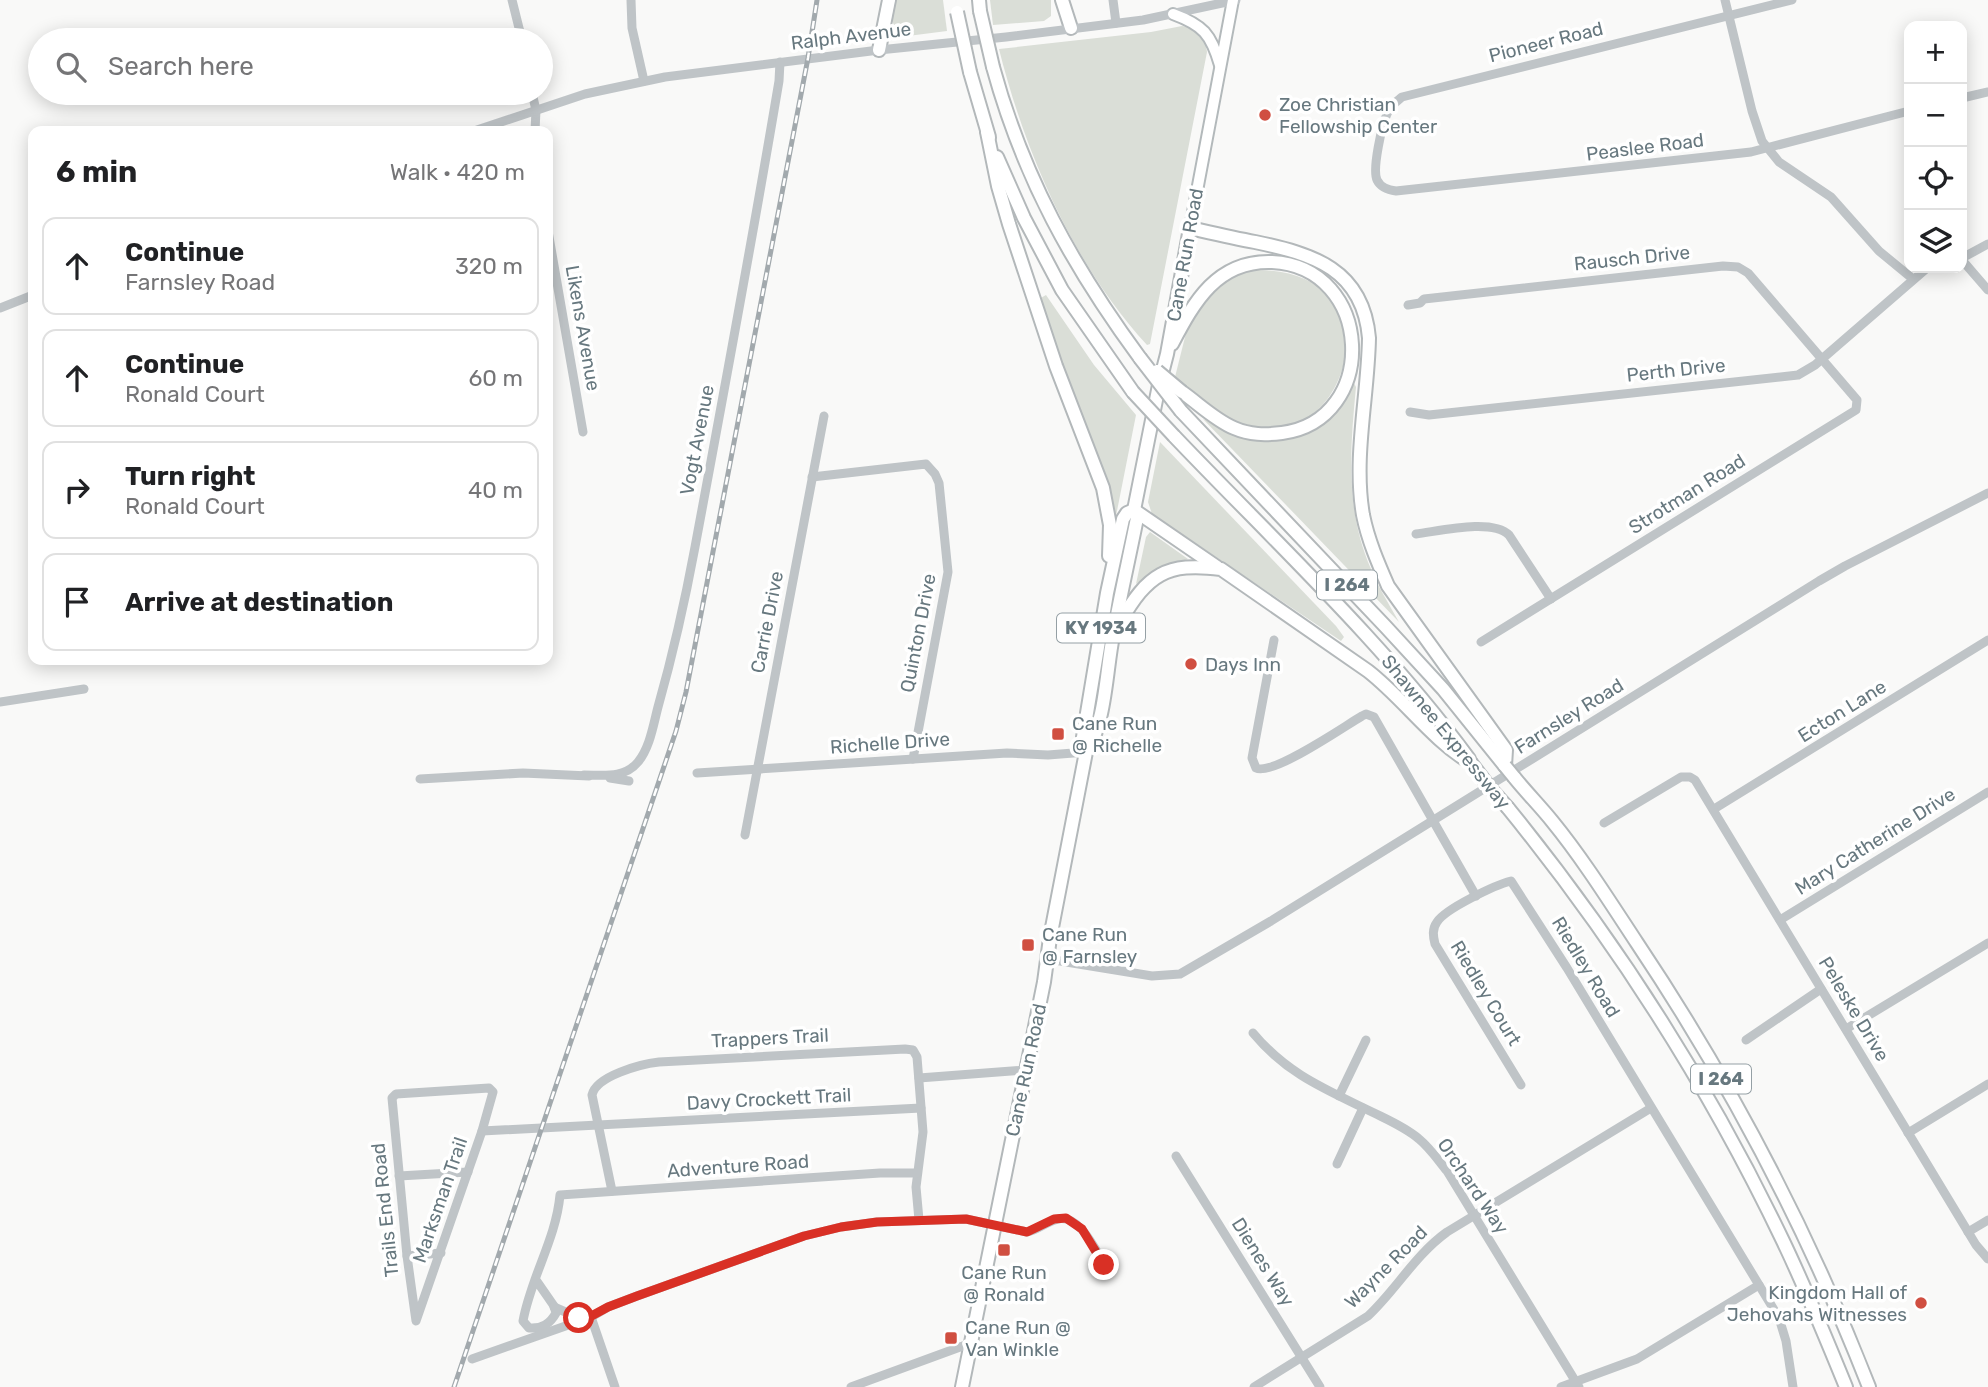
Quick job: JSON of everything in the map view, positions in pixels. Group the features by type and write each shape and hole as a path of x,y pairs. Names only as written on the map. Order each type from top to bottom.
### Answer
{"highway":[{"path":"879,50 889,0"},
{"path":"1062,0 1071,27"},
{"name":"Shawnee Expressway","path":"979,5 993,67 1013,133 1036,188 1073,259 1101,305 1181,411 1443,689 1552,821 1611,903 1701,1044 1793,1213 1869,1387"},
{"name":"Shawnee Expressway","path":"956,6 970,72 987,132 1013,195 1046,263 1079,317 1133,392 1430,706 1490,788 1572,888 1651,1004 1709,1099 1782,1240 1846,1387"},
{"path":"987,132 1009,224 1056,366 1108,505 1110,525 1107,593"},
{"path":"1190,228 1310,256 1337,272 1358,298 1366,319 1369,338 1360,484 1367,531 1375,557 1388,586 1506,750 1505,766"},
{"name":"Cane Run Road","path":"1086,752 1093,741 1101,708 1137,519 1134,510 1190,228"},
{"path":"1140,358 1219,420 1245,432 1287,432 1308,425 1326,411 1344,387 1353,355 1352,331 1337,297 1312,275 1285,264 1254,263 1229,272 1208,288 1190,310 1167,354"},
{"path":"1134,510 1386,684 1452,752 1471,762"},
{"name":"Cane Run Road","path":"962,1387 1048,959 1086,752 1083,737 1107,593 1123,519 1127,513 1134,510"},
{"path":"1113,634 1134,598 1161,574 1176,568 1196,566 1221,569"}],"main road":[{"name":"Cane Run Road","path":"1190,228 1234,0"},
{"path":"1172,14 1204,29 1214,45 1221,68"}],"street":[{"path":"512,0 519,28"},
{"path":"631,0 632,28 644,81"},
{"path":"1113,0 1116,23"},
{"name":"Ralph Avenue","path":"553,104 585,94 644,81 780,62 1116,23 1234,0"},
{"path":"1725,0 1756,126 1768,148 1779,162 1831,197 1879,251 1913,279"},
{"name":"Pioneer Road","path":"1381,185 1377,180 1376,170 1386,116 1393,104 1402,97 1792,0"},
{"name":"Vogt Avenue","path":"420,779 523,774 616,775 630,770 648,744 688,583 750,251 780,62"},
{"path":"1967,98 1988,92"},
{"path":"535,105 535,126"},
{"name":"Ralph Avenue","path":"489,126 551,105"},
{"name":"Peaslee Road","path":"1381,185 1396,191 1751,152 1904,112"},
{"path":"1967,256 1988,244"},
{"name":"Likens Avenue","path":"553,260 583,432"},
{"path":"1967,265 1988,290"},
{"name":"Rausch Drive","path":"1408,305 1420,303 1424,299 1731,266 1748,273 1822,358"},
{"name":"Perth Drive","path":"1410,412 1429,415 1804,372 1921,273"},
{"path":"0,308 28,297"},
{"name":"Strotman Road","path":"1481,642 1856,410 1855,396 1822,358"},
{"name":"Carrie Drive","path":"745,835 824,415"},
{"name":"Quinton Drive","path":"812,477 926,464 937,478 948,572 914,759"},
{"name":"Farnsley Road","path":"1048,959 1152,976 1180,974 1283,914 1836,571 1988,493"},
{"path":"1416,534 1485,526 1500,527 1509,535 1551,599"},
{"path":"1273,640 1252,758 1256,768 1265,770 1296,756 1362,716 1369,715 1377,721 1476,896"},
{"name":"Ecton Lane","path":"1714,810 1988,640"},
{"path":"0,702 84,689"},
{"name":"Richelle Drive","path":"697,772 1007,753 1048,755 1086,752"},
{"name":"Vogt Avenue","path":"584,775 629,781"},
{"name":"Peleske Drive","path":"1604,823 1681,777 1690,777 1700,786 1968,1232 1988,1259"},
{"name":"Mary Catherine Drive","path":"1780,920 1988,792"},
{"name":"Riedley Road","path":"1476,896 1508,882 1516,886 1759,1285 1783,1329 1793,1387"},
{"name":"Riedley Court","path":"1476,896 1440,918 1434,928 1435,944 1521,1085"},
{"path":"1846,1030 1988,943"},
{"path":"1745,1040 1821,989"},
{"name":"Orchard Way","path":"1252,1033 1272,1055 1292,1071 1400,1126 1429,1149 1447,1171 1577,1384"},
{"path":"1339,1096 1366,1040"},
{"name":"Trappers Trail","path":"599,1126 593,1092 595,1087 629,1069 659,1062 905,1049 915,1052 919,1078"},
{"path":"919,1220 917,1172 923,1132 919,1078 1026,1070"},
{"path":"1908,1133 1988,1084"},
{"name":"Marksman Trail","path":"393,1095 492,1089 492,1100 482,1132 415,1321"},
{"name":"Trails End Road","path":"393,1095 415,1321"},
{"name":"Davy Crockett Trail","path":"482,1132 920,1108"},
{"path":"1336,1164 1363,1108"},
{"name":"Wayne Road","path":"1254,1387 1367,1316 1380,1305 1434,1242 1651,1108"},
{"path":"599,1126 612,1191"},
{"name":"Dienes Way","path":"1176,1156 1320,1387"},
{"path":"399,1176 468,1172"},
{"name":"Adventure Road","path":"536,1280 558,1217 560,1195 917,1172"},
{"path":"471,1359 587,1319 608,1307 804,1236 853,1225 966,1219 1027,1232 1054,1219 1066,1218 1082,1229 1110,1273"},
{"path":"1968,1232 1988,1220"},
{"path":"407,1256 441,1253"},
{"path":"536,1280 556,1312 551,1322 536,1328 525,1325 523,1321 526,1304 536,1280"},
{"path":"1562,1387 1577,1384 1637,1359 1759,1285"},
{"path":"554,1307 587,1319 615,1387"},
{"path":"851,1387 971,1343"}],"shaded area":[{"path":"896,0 943,0 947,31 900,37 892,21"},
{"path":"990,0 1051,0 1051,16 1044,21 993,25"},
{"path":"1182,26 1199,34 1205,42 1207,52 1150,344 1147,345 1097,280 1055,206 1023,128 999,49"},
{"path":"1253,270 1304,278 1334,302 1346,335 1342,371 1325,403 1296,424 1259,429 1216,411 1175,377 1188,325 1191,325 1200,306 1223,283"},
{"path":"1046,295 1094,365 1136,415 1115,521 1039,299"},
{"path":"1354,383 1356,387 1351,456 1357,524 1374,576 1399,622 1203,419 1248,438 1285,438 1315,427"},
{"path":"1160,442 1336,626 1344,637 1341,641 1152,514 1148,502"},
{"path":"1150,532 1188,559 1156,569 1136,584 1146,537"}],"railway":[{"path":"454,1387 676,731 686,692 817,0"}],"place":[{"name":"Zoe Christian Fellowship Center","path":"1265,115"},
{"name":"Days Inn","path":"1191,664"},
{"name":"Cane Run @ Richelle","path":"1058,734"},
{"name":"Cane Run @ Farnsley","path":"1028,945"},
{"name":"Cane Run @ Ronald","path":"1004,1250"},
{"name":"Kingdom Hall of Jehovahs Witnesses","path":"1921,1303"},
{"name":"Cane Run @ Van Winkle","path":"951,1338"}],"route":[{"path":"579,1318 584,1320 608,1307 804,1236 877,1222 966,1219 1027,1232 1034,1231 1054,1219 1066,1218 1082,1229 1104,1265"}]}
